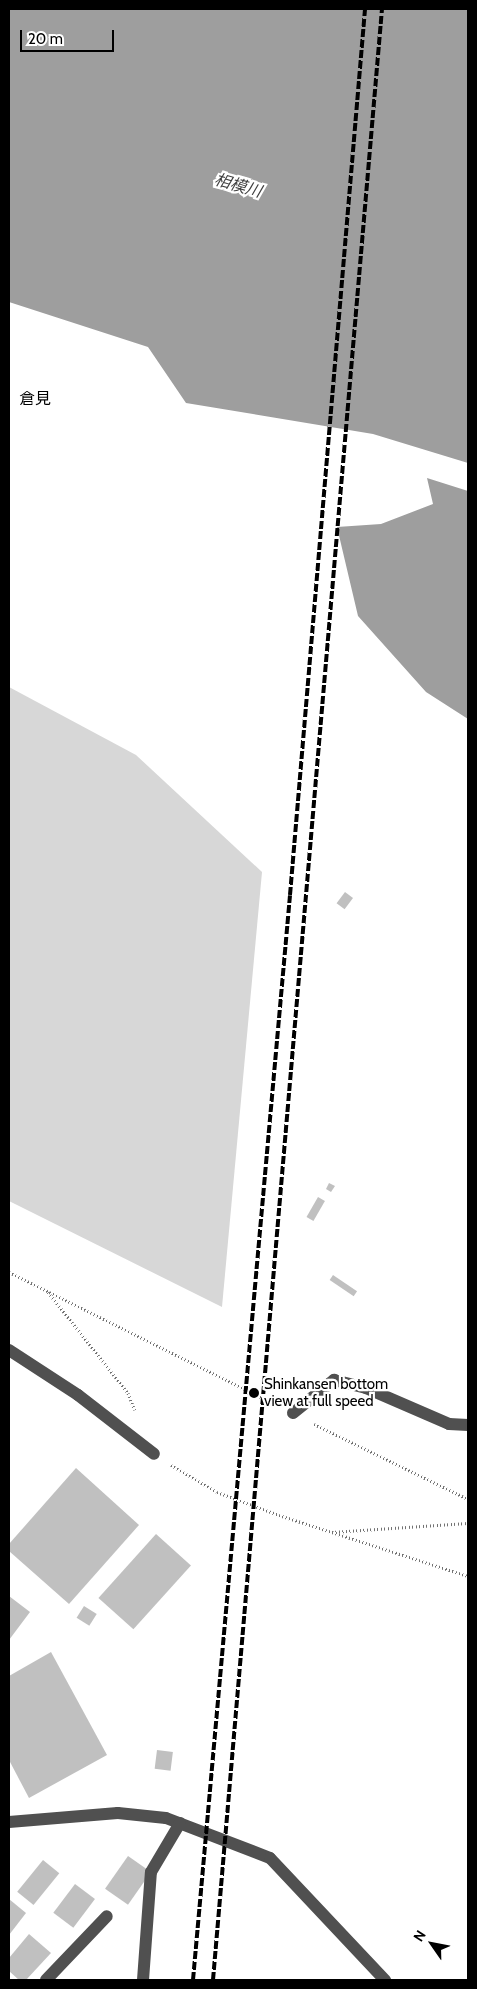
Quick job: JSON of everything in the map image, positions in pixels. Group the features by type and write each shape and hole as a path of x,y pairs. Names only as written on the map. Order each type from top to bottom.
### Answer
{"street":[{"path":"9,1350 78,1395 154,1454"},
{"path":"293,1413 334,1380 366,1388 449,1424 468,1425"},
{"path":"9,1822 118,1814 166,1818 270,1858 385,1980"},
{"path":"144,1980 151,1872 180,1823"},
{"path":"46,1980 107,1916"}],"path":[{"path":"9,1272 468,1499"},
{"path":"48,1292 128,1393 139,1419"},
{"path":"154,1454 217,1492 329,1532 468,1576"},
{"path":"329,1532 468,1523"}],"shaded area":[{"path":"9,687 136,755 262,872 222,1307 9,1201"}],"water":[{"name":"相模川","path":"9,9 468,9 468,463 373,434 186,403 148,347 9,302"},
{"path":"427,478 468,491 468,719 426,692 358,616 337,527 381,524 433,504"}],"building":[{"path":"345,892 353,898 345,909 337,903"},
{"path":"329,1183 335,1186 331,1192 326,1189"},
{"path":"318,1197 325,1201 313,1221 306,1217"},
{"path":"333,1275 357,1291 354,1296 330,1280"},
{"path":"76,1468 139,1525 69,1604 9,1551 9,1544"},
{"path":"156,1534 191,1565 133,1629 98,1598"},
{"path":"9,1596 30,1612 9,1640"},
{"path":"84,1606 97,1614 89,1626 77,1618"},
{"path":"51,1652 107,1755 29,1798 9,1760 9,1676"},
{"path":"157,1750 173,1752 171,1771 155,1769"},
{"path":"128,1856 151,1872 128,1905 105,1889"},
{"path":"43,1860 59,1873 34,1905 17,1892"},
{"path":"75,1884 95,1899 73,1928 53,1913"},
{"path":"9,1899 26,1913 9,1935"},
{"path":"29,1934 51,1953 26,1980 19,1980 9,1971 9,1958"}],"railway":[{"path":"193,1980 290,895 365,9"},
{"path":"213,1980 382,9"}],"place":[{"name":"Shinkansen bottom view at full speed","path":"254,1393"}],"district":[{"name":"倉見","path":"35,399"}]}
